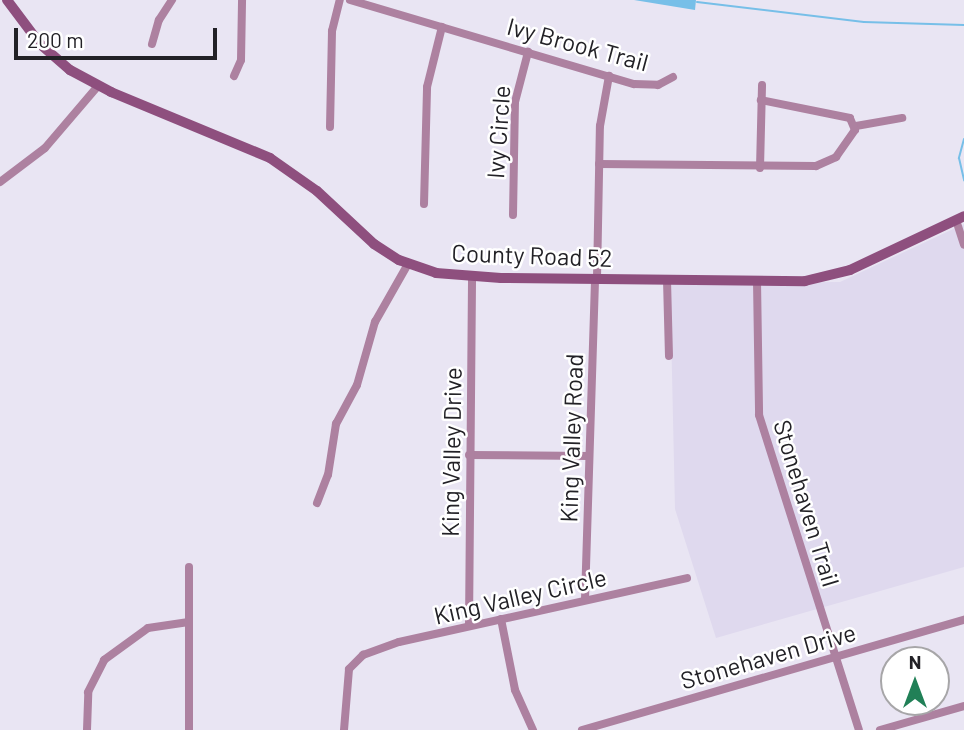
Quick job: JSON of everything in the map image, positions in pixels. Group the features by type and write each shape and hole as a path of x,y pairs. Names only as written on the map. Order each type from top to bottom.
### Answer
{"street":[{"name":"County Road 52","path":"7,0 54,57 98,86 270,158 317,191 374,244 408,264 472,277 757,281 834,276 960,218"},
{"path":"152,44 159,20 172,0"},
{"path":"234,76 241,60 243,0"},
{"path":"330,127 332,31 340,0"},
{"name":"Ivy Brook Trail","path":"350,0 609,76 647,85 673,77"},
{"path":"424,204 427,87 442,27"},
{"name":"Ivy Circle","path":"513,215 515,102 528,52"},
{"name":"King Valley Road","path":"585,599 601,112 609,76"},
{"path":"760,168 762,85"},
{"path":"0,181 45,148 98,86"},
{"path":"761,100 823,110 850,118 856,126"},
{"path":"856,126 902,118"},
{"path":"599,164 760,168 827,162 843,150 856,126"},
{"path":"960,218 964,245"},
{"path":"317,503 328,475 336,424 357,385 375,322 408,264"},
{"name":"King Valley Drive","path":"469,626 472,277"},
{"path":"667,280 669,356"},
{"name":"Stonehaven Trail","path":"757,281 759,415 859,730"},
{"path":"469,454 589,456"},
{"path":"189,567 189,730"},
{"name":"King Valley Circle","path":"344,730 349,669 363,655 469,626 687,578"},
{"path":"500,619 515,690 533,730"},
{"name":"Stonehaven Drive","path":"582,730 964,620"},
{"path":"87,730 88,692 104,660 148,628 189,622"},
{"path":"880,730 964,706"}],"shaded area":[{"path":"964,224 964,567 716,638 675,509 670,283 840,282"}],"water":[{"path":"634,0 696,0 695,10"}],"waterway":[{"path":"697,2 864,22 964,25"},
{"path":"964,139 959,158 964,180"}]}
